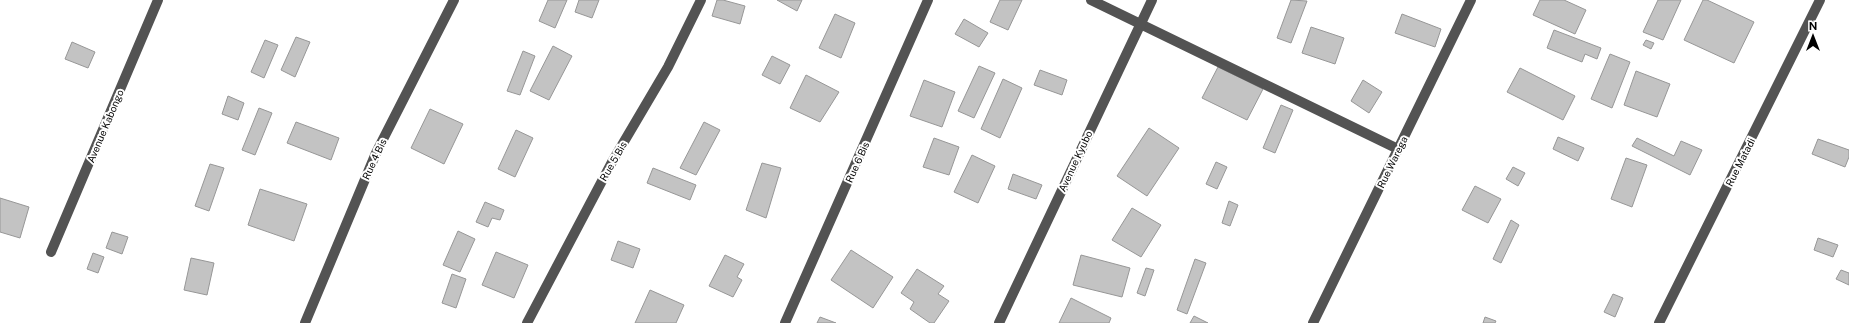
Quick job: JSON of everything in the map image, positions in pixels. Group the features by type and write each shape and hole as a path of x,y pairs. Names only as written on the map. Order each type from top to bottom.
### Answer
{"street":[{"name":"Avenue Kabongo","path":"51,252 158,0"},
{"name":"Rue 4 Bis","path":"305,323 376,153 454,0"},
{"name":"Rue 5 Bis","path":"527,323 612,162 668,68 701,0"},
{"name":"Rue 6 Bis","path":"785,323 928,0"},
{"path":"1091,0 1398,149"},
{"name":"Avenue Kyubo","path":"999,323 1152,0"},
{"name":"Rue Warega","path":"1313,323 1471,0"},
{"name":"Rue Matadi","path":"1659,323 1820,0"}],"building":[{"path":"548,0 567,0 555,28 539,21"},
{"path":"579,0 599,0 592,18 575,12"},
{"path":"717,0 723,0 745,6 740,24 712,16"},
{"path":"777,0 802,0 797,11"},
{"path":"1000,0 1022,0 1008,30 990,22"},
{"path":"1291,0 1307,1 1291,43 1277,38"},
{"path":"1540,0 1564,0 1586,10 1575,34 1533,15"},
{"path":"1658,0 1681,0 1663,40 1643,32"},
{"path":"1703,0 1707,0 1754,22 1734,63 1684,40"},
{"path":"835,14 855,23 841,58 819,48"},
{"path":"1402,14 1441,29 1435,47 1395,33"},
{"path":"964,19 988,33 979,47 955,34"},
{"path":"1311,27 1344,38 1335,64 1302,53"},
{"path":"1554,30 1601,48 1597,59 1585,54 1582,62 1547,48"},
{"path":"296,37 310,42 295,77 281,70"},
{"path":"265,40 278,45 264,78 251,72"},
{"path":"1646,40 1654,43 1651,49 1643,45"},
{"path":"72,42 95,52 88,68 65,59"},
{"path":"553,46 572,56 549,100 530,91"},
{"path":"523,51 535,56 520,95 507,91"},
{"path":"1610,54 1630,62 1612,108 1591,99"},
{"path":"772,56 790,65 780,84 762,75"},
{"path":"979,66 995,73 974,118 958,111"},
{"path":"1218,67 1263,89 1247,120 1202,98"},
{"path":"1520,68 1575,96 1563,120 1507,92"},
{"path":"1040,70 1067,80 1062,95 1034,85"},
{"path":"1636,71 1670,84 1657,117 1624,105"},
{"path":"806,75 839,92 820,122 790,108"},
{"path":"1003,79 1022,88 1000,138 981,129"},
{"path":"924,80 955,92 942,127 910,116"},
{"path":"1363,80 1382,92 1369,113 1351,101"},
{"path":"228,96 244,103 238,120 222,114"},
{"path":"1281,105 1293,110 1275,153 1263,148"},
{"path":"259,108 272,113 255,155 242,150"},
{"path":"430,109 463,124 444,164 411,148"},
{"path":"296,122 339,138 331,160 287,143"},
{"path":"704,122 720,130 696,175 680,168"},
{"path":"1149,128 1179,148 1147,196 1117,176"},
{"path":"516,130 533,138 515,177 498,169"},
{"path":"1558,137 1584,148 1578,161 1553,149"},
{"path":"934,138 959,147 949,175 923,167"},
{"path":"1637,138 1674,156 1681,141 1702,150 1690,175 1632,146"},
{"path":"1818,139 1849,150 1849,157 1845,167 1812,154"},
{"path":"972,155 995,166 978,203 954,192"},
{"path":"1626,158 1647,165 1632,207 1611,199"},
{"path":"1216,162 1227,167 1217,189 1206,184"},
{"path":"762,163 781,168 766,218 746,210"},
{"path":"210,164 224,168 209,211 195,206"},
{"path":"1513,167 1525,173 1518,186 1506,179"},
{"path":"653,168 696,185 690,200 647,183"},
{"path":"1013,174 1042,185 1036,199 1008,189"},
{"path":"1475,186 1501,199 1488,223 1462,210"},
{"path":"260,189 307,204 294,241 248,225"},
{"path":"0,198 29,207 20,238 0,232"},
{"path":"1229,201 1238,205 1230,226 1222,223"},
{"path":"485,202 504,210 500,220 492,218 488,227 476,222"},
{"path":"1132,208 1161,225 1141,257 1112,240"},
{"path":"1511,220 1519,225 1501,263 1493,259"},
{"path":"458,231 475,239 460,272 443,265"},
{"path":"112,232 128,237 122,254 106,248"},
{"path":"1818,238 1838,245 1833,257 1814,250"},
{"path":"618,241 640,249 633,268 611,260"},
{"path":"851,250 893,277 873,308 831,280"},
{"path":"496,252 528,265 514,298 482,285"},
{"path":"93,253 104,257 98,273 87,269"},
{"path":"725,255 744,264 737,277 742,280 733,297 709,286"},
{"path":"1081,255 1130,268 1122,297 1073,285"},
{"path":"191,258 214,263 207,295 184,290"},
{"path":"1195,259 1206,263 1187,314 1177,310"},
{"path":"1146,268 1154,270 1145,296 1137,293"},
{"path":"917,269 944,286 938,294 949,301 934,323 930,323 910,309 914,302 901,293"},
{"path":"1841,270 1849,273 1849,285 1836,279"},
{"path":"452,274 466,279 456,308 442,303"},
{"path":"650,290 684,305 676,323 635,323"},
{"path":"1613,294 1623,298 1615,317 1604,312"},
{"path":"1071,298 1111,318 1109,323 1059,323"},
{"path":"1194,316 1208,323 1190,323"},
{"path":"820,317 836,323 817,323"},
{"path":"1485,317 1496,321 1495,323 1483,323"}]}
